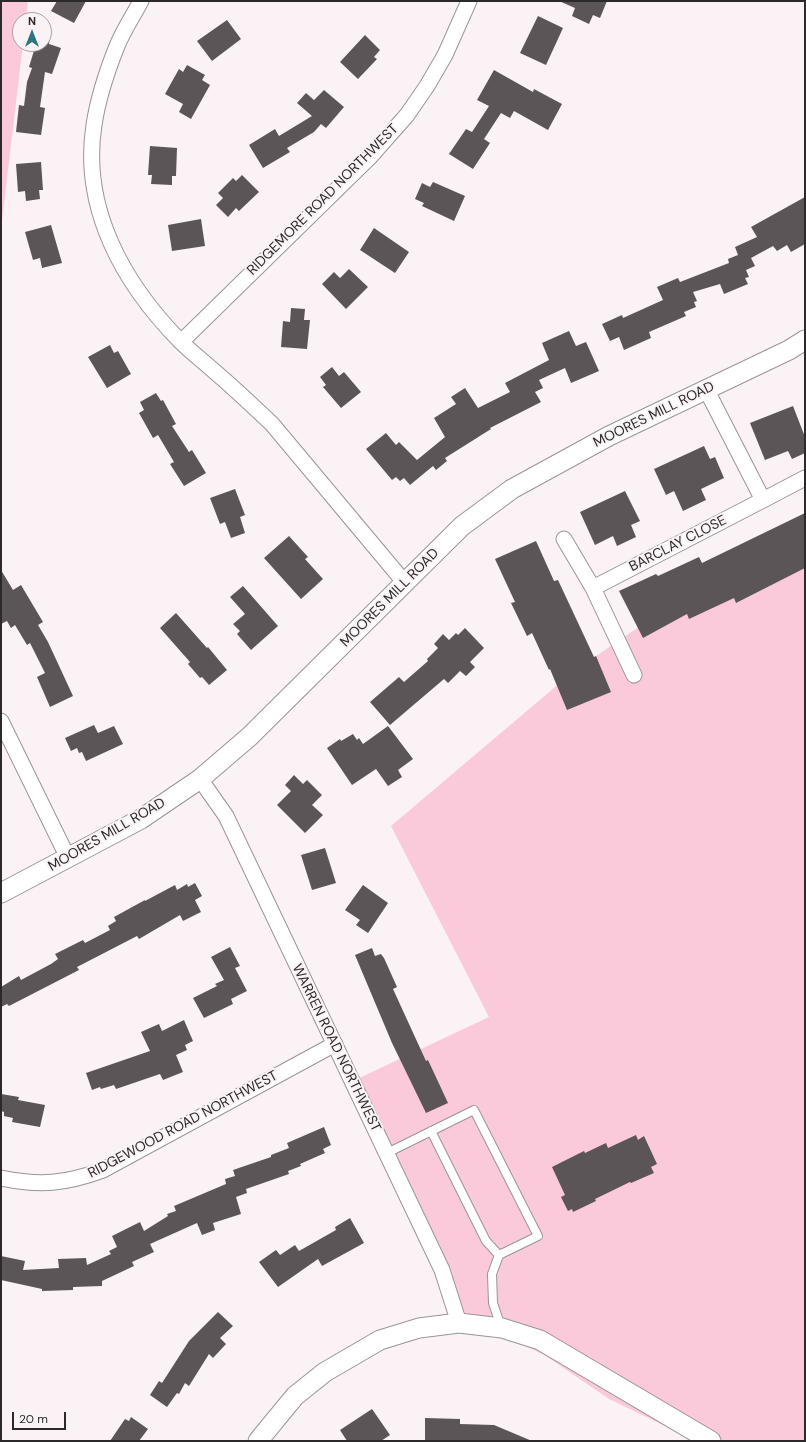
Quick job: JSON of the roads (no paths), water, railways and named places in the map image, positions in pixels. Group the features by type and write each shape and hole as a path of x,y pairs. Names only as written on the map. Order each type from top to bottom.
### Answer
{"street":[{"path":"142,1 117,45 100,96 93,132 93,184 99,213 107,237 130,280 156,314 181,342 248,400 272,424 405,583"},
{"name":"RIDGEMORE ROAD NORTHWEST","path":"181,342 369,158 407,115 427,86 445,55 469,1"},
{"name":"MOORES MILL ROAD","path":"1,893 141,819 200,779 249,737 462,526 512,489 609,436 789,350 805,340"},
{"path":"706,389 763,500"},
{"name":"BARCLAY CLOSE","path":"593,588 805,478"},
{"path":"564,538 593,588 634,675"},
{"path":"1,721 68,858"},
{"name":"WARREN ROAD NORTHWEST","path":"200,779 226,816 387,1153 442,1270 459,1323"},
{"name":"RIDGEWOOD ROAD NORTHWEST","path":"1,1178 43,1184 77,1179 103,1170 335,1044"},
{"path":"258,1441 295,1396 325,1372 380,1340 419,1328 459,1323 502,1328 540,1340 711,1441"}],"lane":[{"path":"387,1153 474,1110 538,1236 499,1254 492,1274 492,1303 502,1328"},
{"path":"431,1131 486,1241 499,1254"}]}
